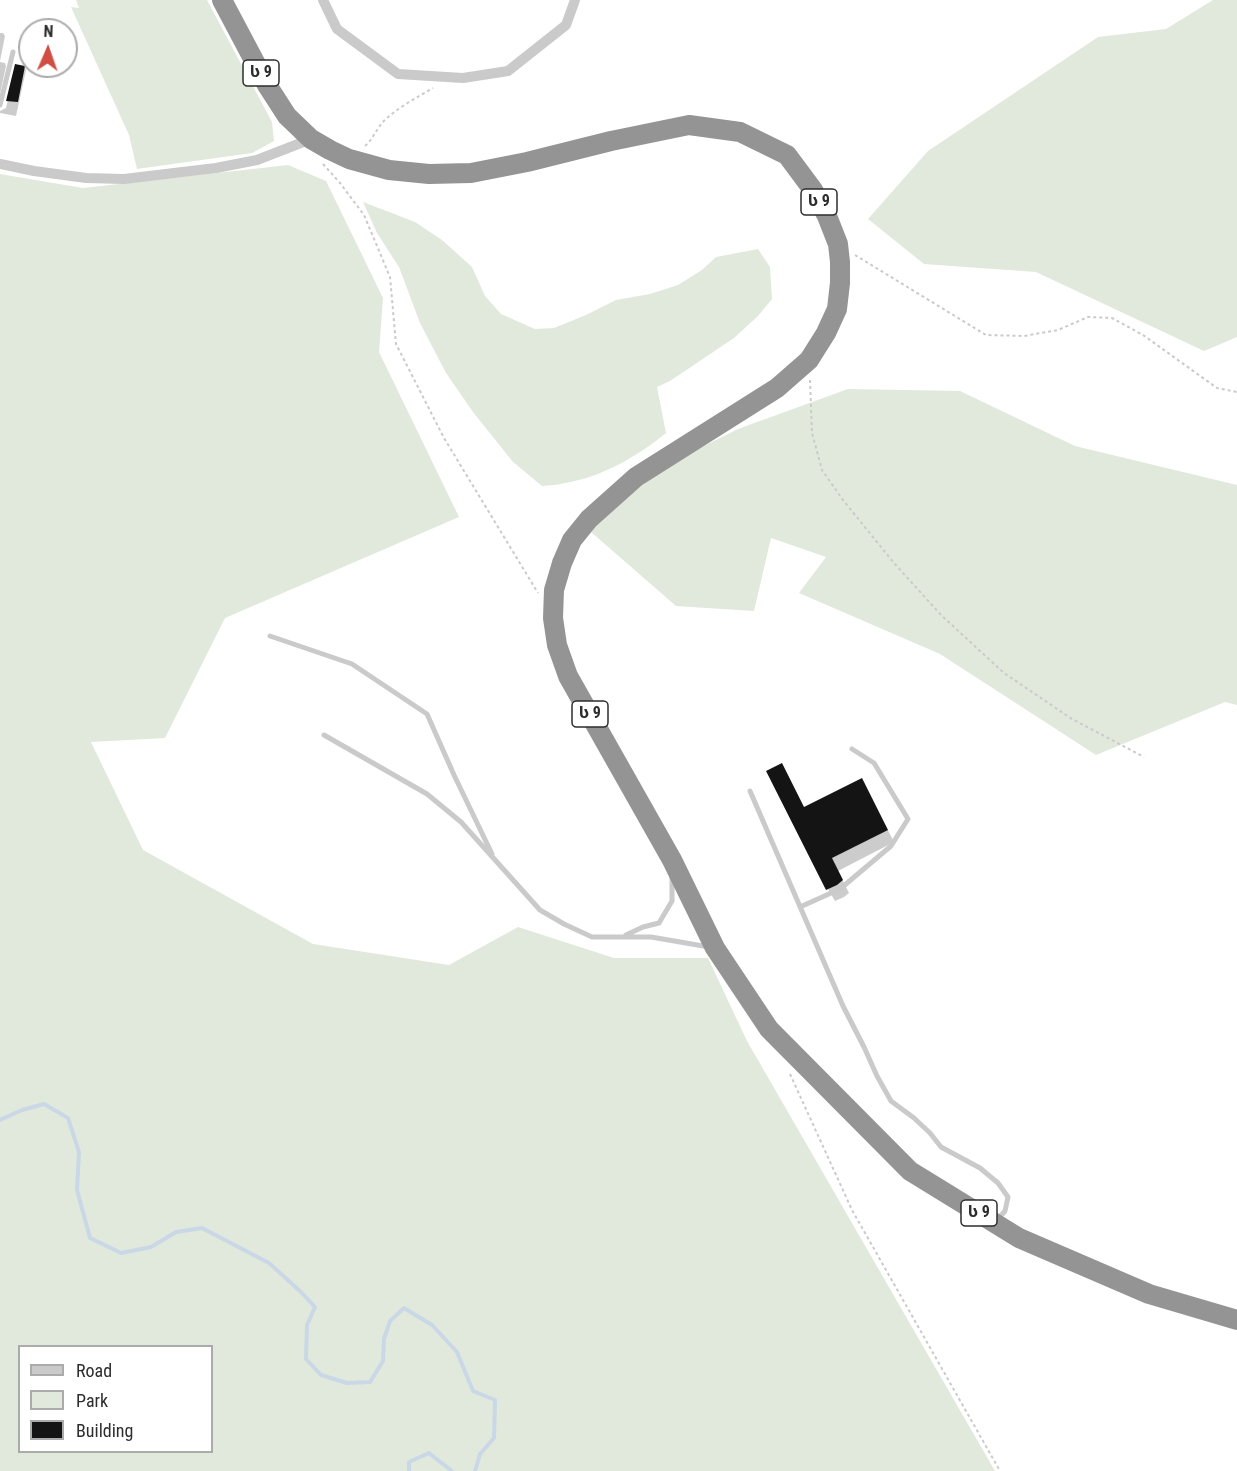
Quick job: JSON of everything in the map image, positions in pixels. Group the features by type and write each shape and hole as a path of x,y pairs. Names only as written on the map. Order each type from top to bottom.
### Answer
{"highway":[{"name":"ს 9","path":"222,0 267,85 287,116 311,139 330,150 349,159 389,170 429,174 471,173 690,125 740,132 787,155 813,190 838,244 840,283 837,309 826,333 809,360 777,388 636,477 589,519 572,540 562,562 554,590 553,618 557,645 568,676 672,860 715,948 769,1029 910,1171 1019,1238 1149,1294 1237,1320"}],"street":[{"path":"323,0 338,28 398,74 463,78 508,71 566,25 575,0"},
{"path":"0,164 86,178 124,179 216,168 257,160 311,139"}],"lane":[{"path":"0,105 13,52"},
{"path":"270,636 352,664 427,714 495,860"},
{"path":"324,735 427,794 461,822 540,910 564,924 592,937 651,937 715,948"},
{"path":"800,907 840,889 891,846 908,819 874,763 852,749"},
{"path":"750,791 843,1006 891,1101 914,1118 941,1147 980,1168 998,1183 1008,1197 1005,1211 995,1223"},
{"path":"592,937 624,936 643,927 659,923 672,900 672,860"}],"path":[{"path":"349,159 370,142 382,122 451,77"},
{"path":"311,139 325,168 340,183 364,215 390,277 396,344 401,354 444,438 553,618"},
{"path":"838,244 986,334 1024,336 1058,330 1088,317 1112,318 1143,335 1216,388 1237,392"},
{"path":"809,360 812,433 822,470 894,563 941,615 1004,674 1072,719 1144,757"},
{"path":"788,1069 852,1210 1000,1471"}],"green space":[{"path":"76,0 207,0 272,122 274,141 252,153 137,169 129,135 78,18 71,7 79,8"},
{"path":"1213,0 1237,0 1237,337 1204,351 1036,272 924,264 868,219 928,151 1098,37 1166,29"},
{"path":"288,165 326,181 383,298 379,352 459,517 225,618 165,738 91,742 143,850 313,944 449,965 518,927 614,958 708,958 747,1041 995,1471 0,1471 0,174 83,188"},
{"path":"363,202 415,222 442,240 472,267 485,296 501,314 535,329 554,328 616,300 650,294 678,285 702,270 716,257 758,249 770,267 772,299 758,316 734,338 670,381 657,387 666,433 644,450 606,471 579,480 542,486 513,462 473,412 446,373 420,323 399,267 377,233"},
{"path":"848,389 960,391 1075,446 1237,485 1237,705 1225,702 1096,755 940,654 799,593 826,557 771,538 754,611 676,606 591,532 624,486 738,429"}],"building":[{"path":"15,64 18,65 18,78 23,78 18,102 6,101"},
{"path":"782,763 804,807 862,778 888,830 832,858 843,880 826,890 766,771"}],"waterway":[{"path":"0,1120 22,1110 44,1104 68,1118 79,1152 77,1190 90,1238 121,1253 151,1247 176,1232 202,1228 269,1263 315,1307 307,1325 306,1359 321,1375 347,1383 370,1382 383,1361 384,1339 390,1321 404,1308 432,1325 457,1352 473,1391 495,1400 494,1438 480,1454 475,1471"},
{"path":"409,1471 409,1462 429,1453 452,1471"}]}
